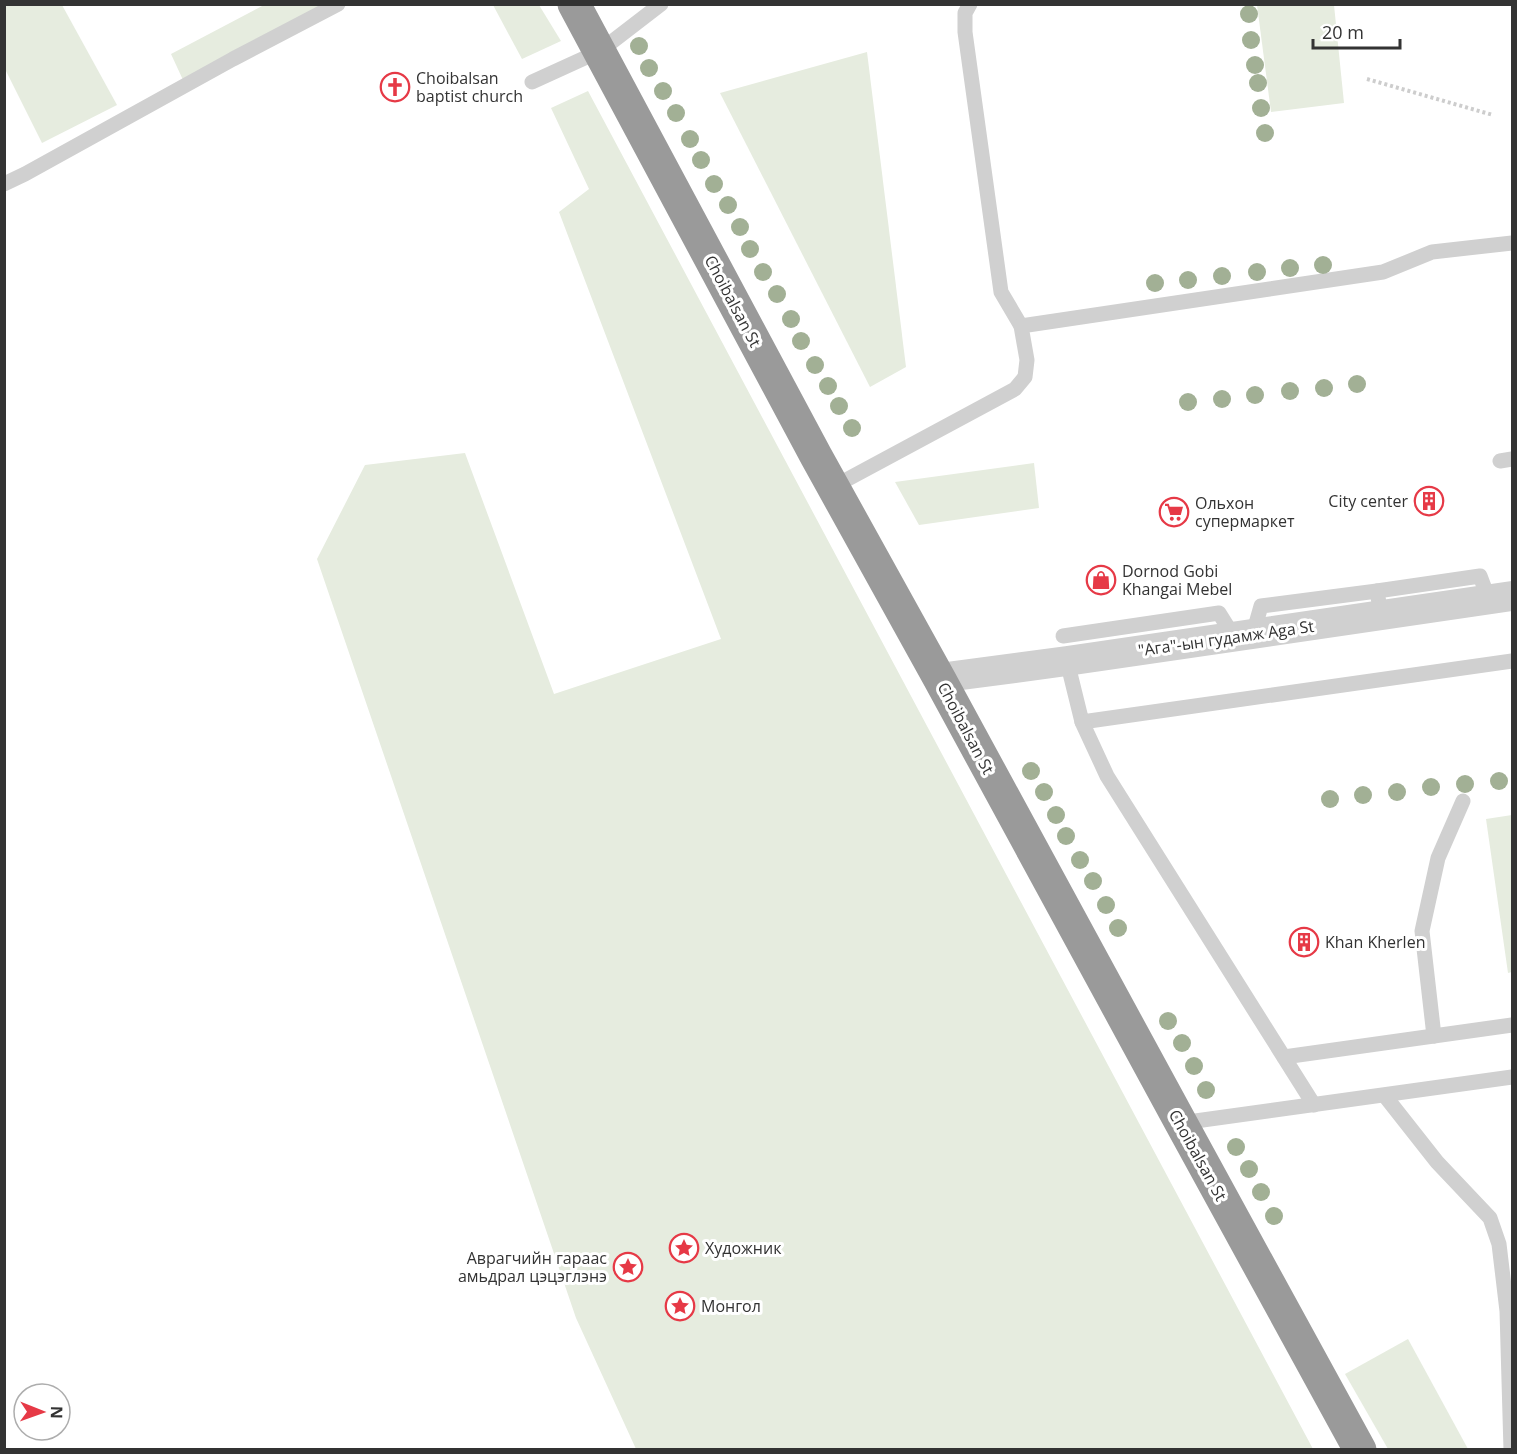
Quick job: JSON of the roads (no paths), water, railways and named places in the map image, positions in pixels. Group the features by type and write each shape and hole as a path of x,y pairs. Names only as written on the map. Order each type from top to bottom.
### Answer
{"highway":[{"name":"Choibalsan St","path":"574,4 833,487 1360,1449"}],"street":[{"name":"\"Ага\"-ын гудамж Aga St","path":"939,678 1065,648 1244,635 1379,603 1501,598"}],"lane":[{"path":"4,184 338,4"},
{"path":"532,82 600,51 661,4"},
{"path":"833,487 1016,389 1025,377 1027,360 1022,326 1001,292 965,32 965,13 970,4"},
{"path":"1022,326 1383,272 1432,252 1512,243"},
{"path":"1065,648 1082,722 1107,776 1314,1106"},
{"path":"1082,722 1512,661"},
{"path":"1434,1036 1422,931 1438,858 1463,801"},
{"path":"1284,1057 1512,1025"},
{"path":"1180,1123 1512,1077"},
{"path":"1385,1096 1437,1162 1490,1218 1499,1244 1507,1311 1511,1449"}],"place":[{"name":"Choibalsan baptist church","path":"395,87"},
{"name":"City center","path":"1429,501"},
{"name":"Ольхон супермаркет","path":"1174,512"},
{"name":"Dornod Gobi Khangai Mebel","path":"1101,580"},
{"name":"Khan Kherlen","path":"1304,942"},
{"name":"Художник","path":"684,1248"},
{"name":"Аврагчийн гараас амьдрал цэцэглэнэ","path":"628,1267"},
{"name":"Монгол","path":"680,1306"}]}
